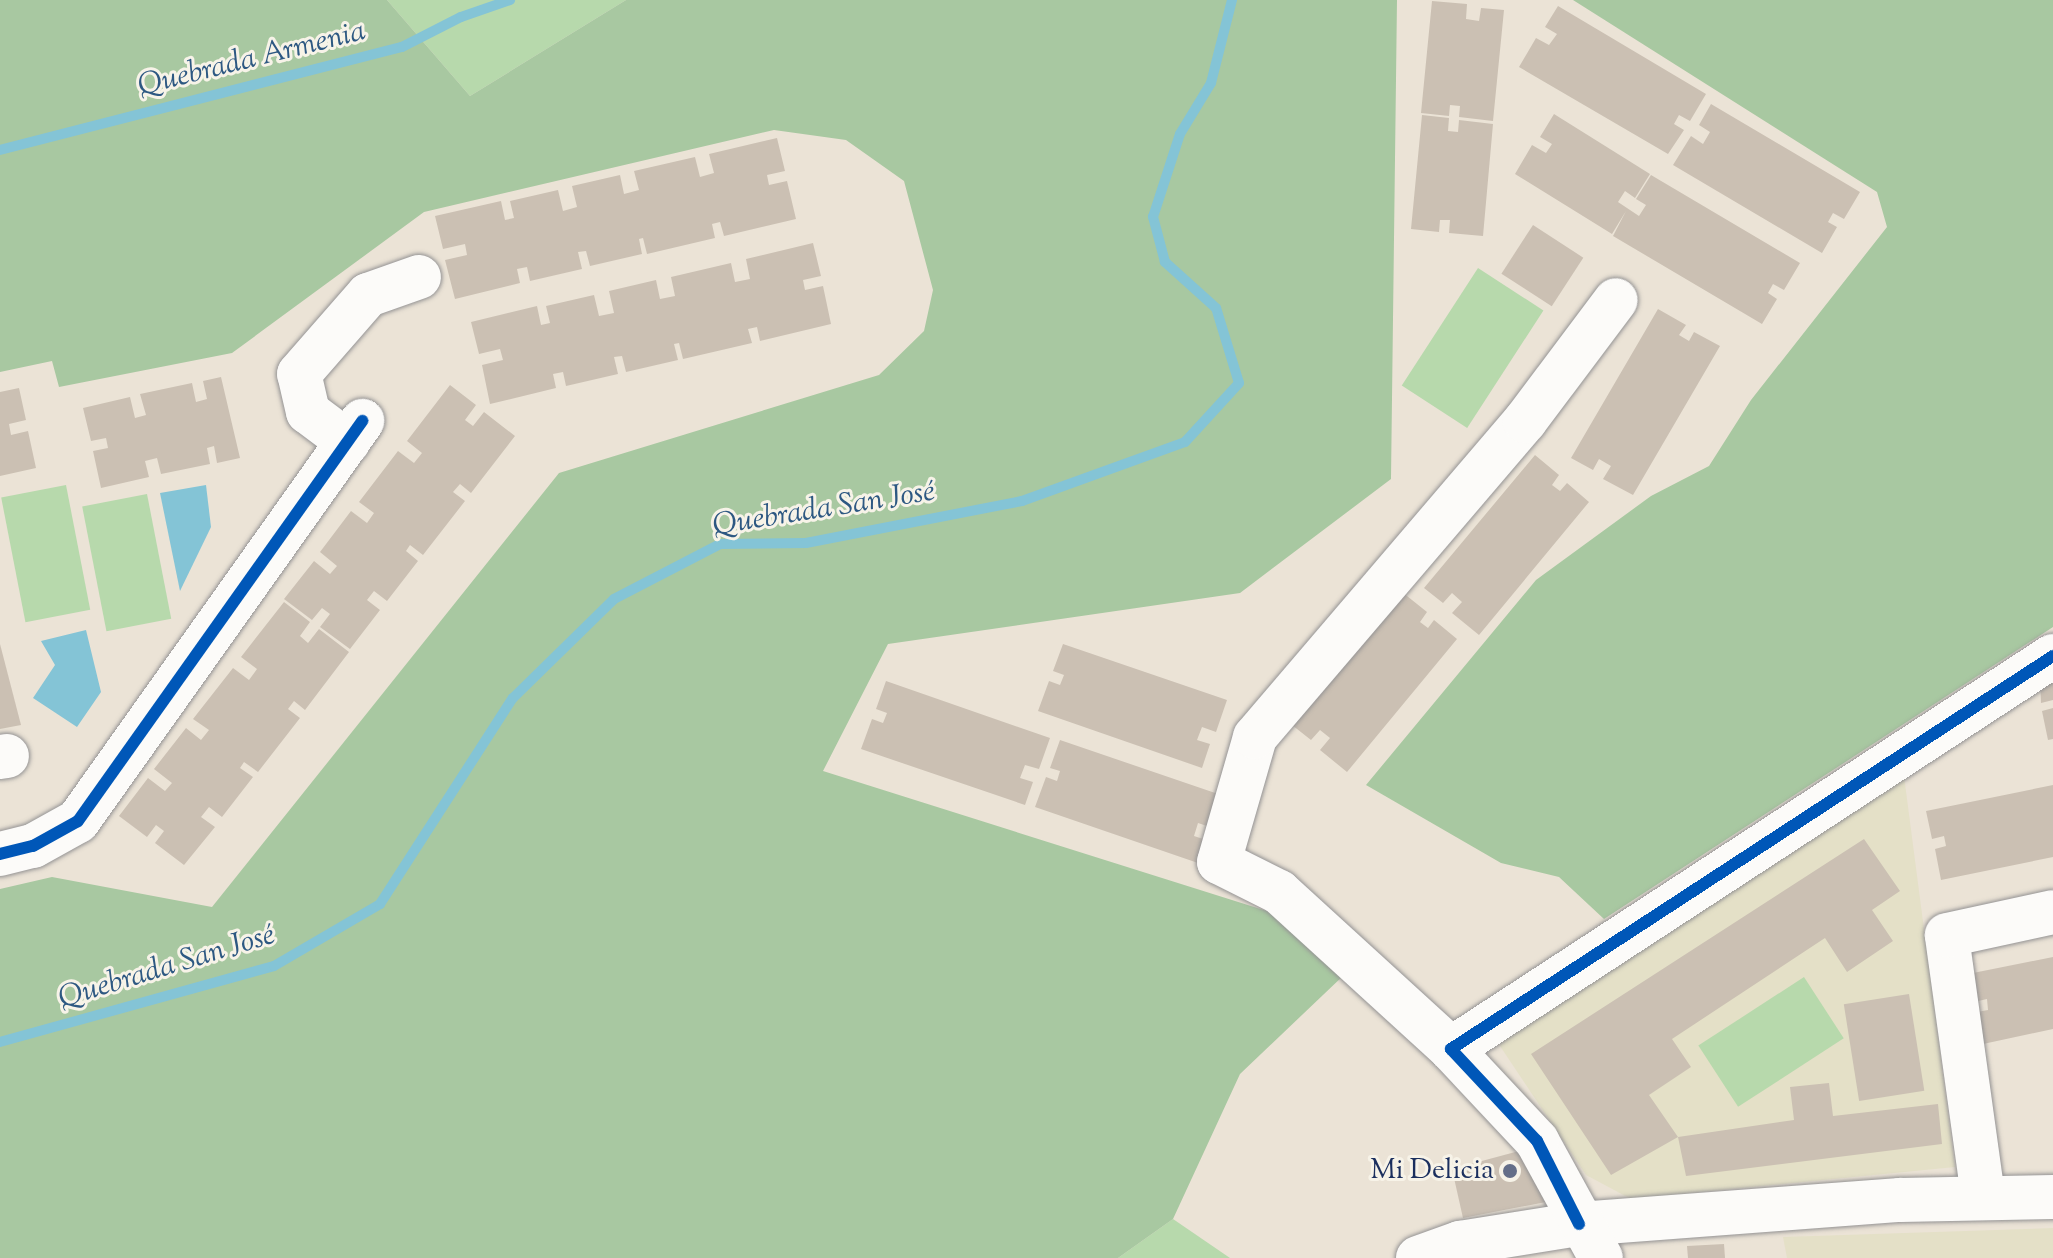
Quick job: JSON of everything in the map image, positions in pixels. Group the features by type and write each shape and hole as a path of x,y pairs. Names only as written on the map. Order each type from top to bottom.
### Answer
{"street":[{"path":"0,854 33,846 78,821 355,432 308,412 299,374 368,295 419,277"},
{"path":"1590,1241 1537,1141 1451,1049 1279,892 1219,862 1255,737 1525,421 1616,300"},
{"path":"1451,1049 2053,656"},
{"path":"1983,1196 1947,935 2053,912"},
{"path":"1418,1258 1460,1243 1590,1241 1983,1196 2053,1197"}],"shaded area":[{"path":"1904,776 1955,1167 1631,1199 1586,1175 1498,1043"},
{"path":"2053,1228 2053,1258 1787,1258 1783,1237"}],"green space":[{"path":"0,0 387,0 470,96 626,0 1397,0 1391,479 1240,593 888,644 823,771 1270,912 1344,975 1240,1074 1173,1219 1118,1258 0,1258 0,889 52,877 212,907 559,473 879,375 924,331 933,290 904,181 846,140 774,130 424,212 232,353 59,387 52,361 0,372"},
{"path":"387,0 626,0 470,96"},
{"path":"1573,0 2053,0 2053,627 1604,919 1559,877 1501,863 1366,785 1536,580 1651,496 1709,466 1751,400 1887,227 1877,192"},
{"path":"1478,268 1543,310 1467,428 1402,385"},
{"path":"66,485 90,610 25,622 1,498"},
{"path":"147,494 171,619 106,631 82,507"},
{"path":"1804,977 1844,1038 1738,1107 1698,1046"},
{"path":"1173,1219 1230,1258 1118,1258"}],"water":[{"path":"206,485 211,527 180,591 160,493"},
{"path":"86,630 101,692 77,727 33,698 55,665 41,641"}],"building":[{"path":"1432,1 1467,4 1466,19 1479,21 1481,8 1504,10 1493,121 1459,117 1460,106 1450,105 1449,116 1421,113"},
{"path":"1558,6 1706,94 1690,121 1679,115 1674,124 1684,130 1668,154 1519,67 1536,38 1549,45 1557,34 1545,27"},
{"path":"1711,104 1860,192 1844,219 1833,213 1828,222 1837,227 1822,253 1673,165 1691,136 1703,144 1710,132 1699,125"},
{"path":"1554,114 1650,174 1635,198 1625,191 1618,202 1639,216 1646,205 1636,199 1651,175 1800,263 1784,290 1773,284 1768,293 1777,299 1762,324 1613,236 1626,211 1612,234 1515,174 1532,145 1546,153 1552,144 1540,137"},
{"path":"1422,115 1449,118 1448,131 1458,132 1459,120 1493,124 1483,236 1449,233 1450,220 1440,220 1439,232 1411,229"},
{"path":"777,138 785,171 767,175 769,185 787,181 796,219 724,236 720,222 712,224 715,238 647,254 643,238 639,239 642,254 590,266 586,251 578,252 582,269 530,281 527,267 517,269 520,283 455,299 445,260 467,255 465,244 443,249 435,216 501,201 505,220 514,218 510,201 558,190 563,211 577,207 572,186 620,175 624,194 639,190 634,171 695,157 700,177 714,173 709,154"},
{"path":"1533,225 1583,258 1552,306 1501,274"},
{"path":"813,243 821,276 803,280 805,290 823,286 831,324 760,341 757,327 748,329 752,343 683,359 679,343 674,344 678,360 626,372 622,356 614,357 618,374 566,386 563,372 553,374 556,388 490,404 482,365 503,360 500,349 479,354 471,322 537,306 541,325 550,323 546,306 594,295 599,316 614,313 609,291 656,280 660,299 675,296 671,277 731,263 735,282 750,279 746,259"},
{"path":"1658,309 1686,325 1679,335 1689,341 1694,332 1720,346 1633,495 1603,479 1611,466 1599,459 1593,470 1571,458"},
{"path":"221,377 240,458 217,463 214,446 207,448 210,464 161,474 157,458 145,461 149,477 101,488 93,451 108,448 106,438 91,441 83,408 130,397 135,418 146,415 140,394 192,383 196,402 207,399 203,381"},
{"path":"450,385 476,405 465,420 473,426 484,412 515,436 471,493 460,484 453,492 465,501 423,555 410,545 406,551 418,561 387,601 374,591 367,600 380,610 350,649 320,627 330,614 322,608 312,620 284,599 314,561 330,574 337,566 320,552 351,511 367,523 374,513 359,502 398,451 414,463 422,453 407,441"},
{"path":"19,388 26,420 9,424 11,435 28,431 36,468 0,476 0,392"},
{"path":"1535,455 1559,475 1552,485 1560,491 1567,483 1589,502 1479,635 1452,613 1462,602 1452,593 1443,603 1424,588"},
{"path":"1402,592 1427,612 1420,622 1428,628 1434,620 1457,639 1347,772 1320,750 1330,738 1320,730 1311,740 1292,725"},
{"path":"284,602 310,622 300,636 308,643 319,629 349,652 305,710 294,701 288,709 300,718 258,772 244,762 240,768 253,777 222,817 209,807 201,817 215,827 184,865 155,843 164,831 156,825 147,837 119,816 148,778 165,791 172,783 154,769 186,728 201,740 209,730 193,719 233,668 249,680 257,669 241,657"},
{"path":"0,644 21,725 0,729"},
{"path":"1063,644 1227,700 1216,732 1202,727 1197,740 1210,744 1202,768 1038,711 1049,681 1060,685 1064,675 1053,671"},
{"path":"2053,669 2053,700 2041,703 2040,672"},
{"path":"886,681 1050,738 1039,769 1025,765 1020,778 1033,782 1025,805 861,749 872,719 883,723 887,713 876,709"},
{"path":"2053,708 2053,739 2048,740 2042,711"},
{"path":"1060,740 1224,796 1213,828 1198,823 1194,836 1206,840 1198,863 1035,807 1046,777 1057,781 1060,771 1050,768"},
{"path":"2053,785 2053,857 1941,880 1935,849 1946,846 1944,836 1932,839 1926,811"},
{"path":"1864,839 1900,891 1872,910 1893,941 1847,972 1825,938 1672,1039 1691,1067 1649,1095 1678,1137 1611,1175 1531,1054"},
{"path":"2053,957 2053,1029 1983,1044 1977,1012 1988,1010 1987,999 1974,1002 1968,974"},
{"path":"1909,994 1924,1091 1859,1101 1844,1004"},
{"path":"1829,1083 1833,1116 1938,1104 1942,1144 1686,1176 1678,1137 1794,1120 1790,1087"},
{"path":"1519,1151 1546,1202 1463,1218 1452,1169"},
{"path":"1724,1244 1725,1258 1688,1258 1687,1246"}],"waterway":[{"name":"Quebrada Armenia","path":"0,150 402,47 461,17 510,0"},
{"name":"Quebrada San José","path":"0,1042 274,966 380,904 513,698 614,599 720,544 806,543 1022,501 1185,442 1239,383 1216,308 1165,262 1153,217 1180,134 1211,83 1232,0"}],"cycle path":[{"path":"0,854 33,846 78,821 362,421"},
{"path":"1579,1224 1537,1141 1451,1049 2053,656"}],"place":[{"name":"Mi Delicia","path":"1510,1171"}]}
